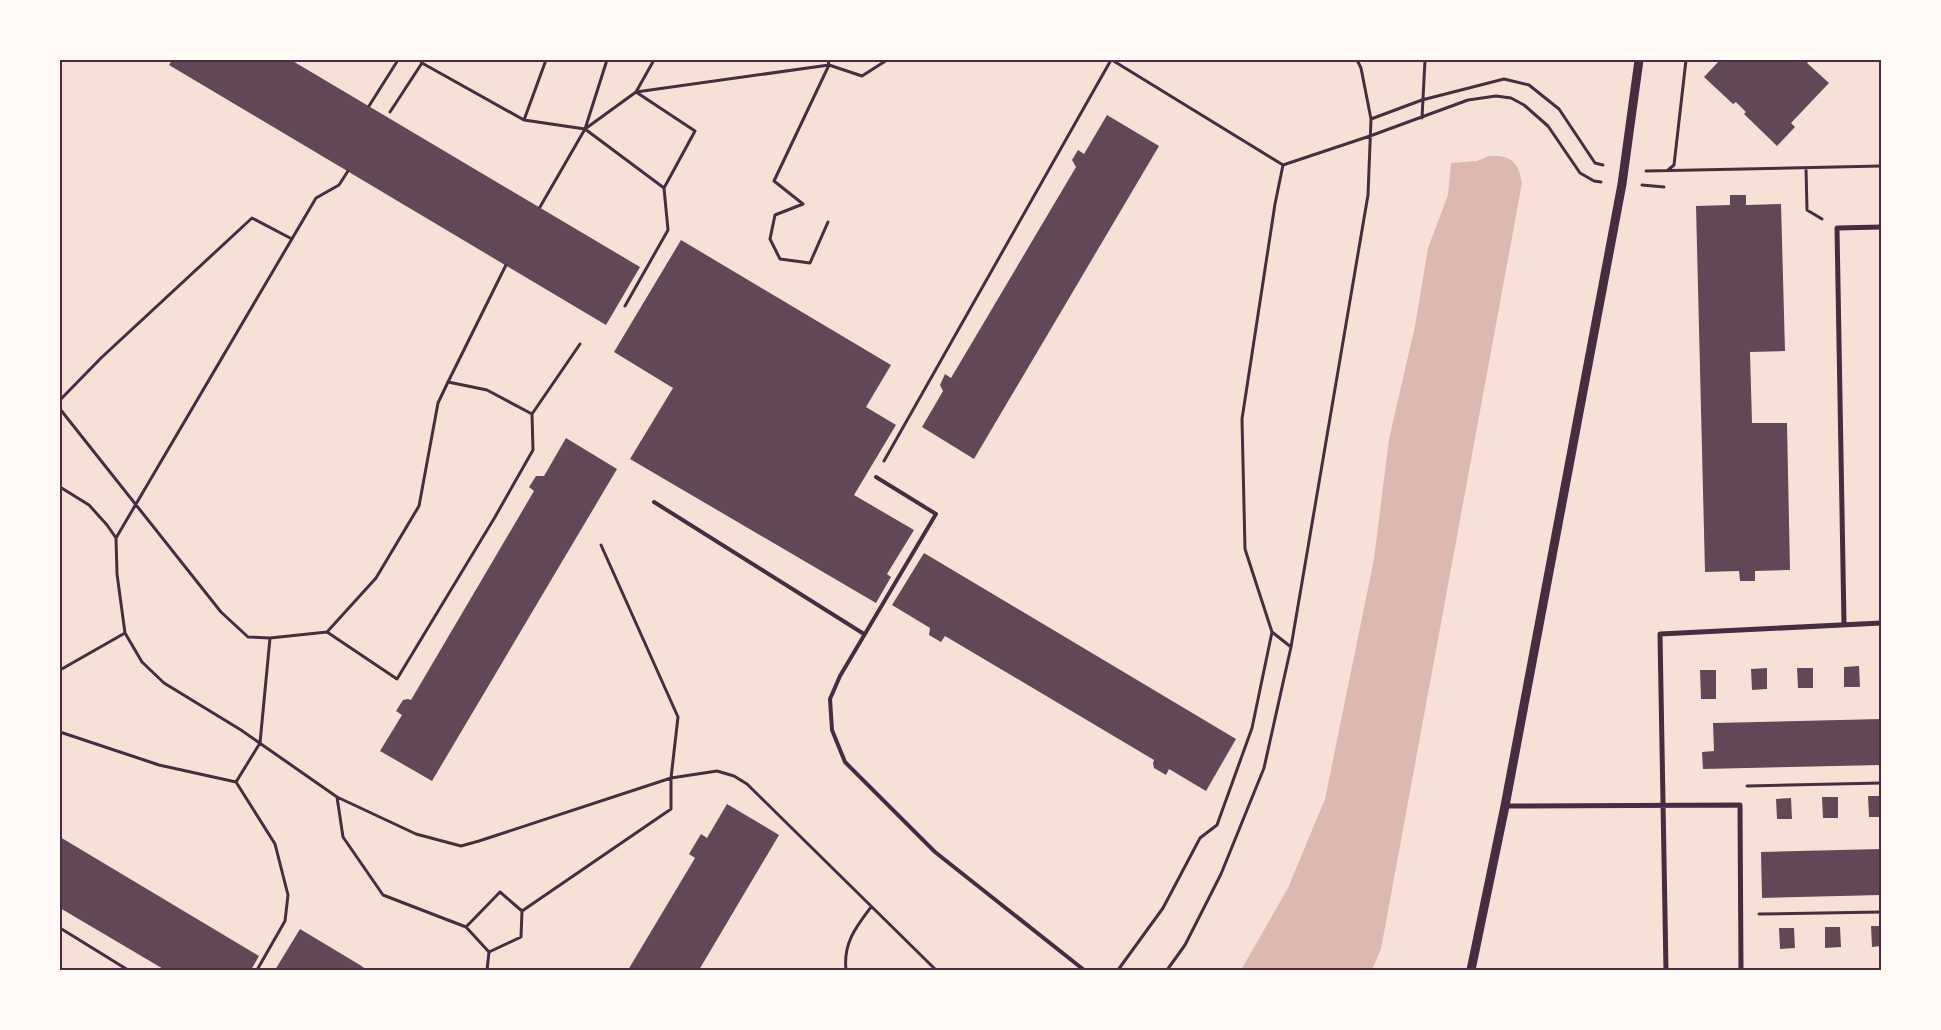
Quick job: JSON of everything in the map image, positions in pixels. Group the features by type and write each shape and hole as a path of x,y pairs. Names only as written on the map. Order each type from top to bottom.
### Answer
{"street":[{"path":"1471,970 1505,806 1622,184 1639,60"},
{"path":"1844,624 1837,228 1881,227"},
{"path":"1666,970 1660,634 1881,623"},
{"path":"1505,806 1740,805 1741,970"}],"lane":[{"path":"876,477 936,514 864,634 840,676 830,699 832,730 845,762 935,852 1084,970"},
{"path":"654,502 864,634"}],"path":[{"path":"369,106 398,60"},
{"path":"524,120 546,60"},
{"path":"540,207 585,128 607,60"},
{"path":"585,128 636,92 654,60"},
{"path":"828,60 829,65 774,181 803,204 775,216 770,239 780,259 810,263 828,222"},
{"path":"636,92 829,65 862,76 886,60"},
{"path":"876,477 1111,60 1283,165 1422,118 1468,100 1496,96 1511,98 1524,105 1548,126 1580,173 1594,181 1664,187"},
{"path":"1167,970 1185,945 1221,874 1264,768 1291,647 1368,195 1371,119 1361,68 1357,60"},
{"path":"1422,118 1425,60"},
{"path":"1686,60 1674,165 1668,170 1881,166"},
{"path":"390,112 421,61 524,120 585,128 664,188"},
{"path":"1371,119 1422,100 1504,79 1529,85 1559,109 1595,163 1624,171"},
{"path":"625,306 668,230 664,188 695,131 636,92"},
{"path":"1118,970 1164,908 1200,838 1217,825 1252,728 1272,632 1245,549 1242,419 1274,204 1283,165"},
{"path":"1806,168 1807,210 1837,228"},
{"path":"348,171 339,185 316,198 116,538 116,574 125,633 142,662 164,683 260,743 338,796 416,834 460,846 671,778 718,771 734,776 747,784 936,970"},
{"path":"60,400 101,358 252,218 292,239"},
{"path":"327,632 376,578 419,506 438,403 506,265"},
{"path":"60,409 221,612 248,637 270,638 327,632 397,679 495,517 533,450 532,414 580,344"},
{"path":"448,382 487,390 532,414"},
{"path":"60,487 88,505 107,525 116,538"},
{"path":"522,911 671,810 671,778 678,717 601,545"},
{"path":"1272,632 1291,647"},
{"path":"60,670 125,633"},
{"path":"236,782 260,743 270,638"},
{"path":"60,732 159,765 236,782 275,844 288,895 285,921 257,970"},
{"path":"1740,805 1740,787 1881,783"},
{"path":"338,796 343,837 383,895 466,927 489,952 487,970"},
{"path":"466,927 500,892 522,911 522,937 489,952"},
{"path":"846,970 844,955 855,928 871,907"},
{"path":"1740,915 1881,912"},
{"path":"60,928 128,970"}],"shaded area":[{"path":"1489,156 1503,157 1513,161 1522,183 1381,949 1372,970 1241,970 1288,888 1325,799 1374,559 1389,439 1415,326 1428,248 1448,195 1451,163 1477,161"}],"building":[{"path":"172,60 291,60 640,267 606,325 169,65"},
{"path":"1720,60 1727,62 1729,60 1810,60 1807,63 1829,83 1791,123 1795,127 1777,146 1744,114 1746,112 1736,102 1733,104 1704,77"},
{"path":"1107,115 1159,146 974,459 922,427 943,391 940,385 945,374 951,378 1076,167 1072,160 1078,150 1084,154"},
{"path":"1730,195 1746,195 1746,205 1781,204 1785,351 1750,352 1752,423 1787,423 1790,570 1755,571 1755,581 1740,581 1739,571 1705,572 1696,206 1730,205"},
{"path":"681,240 891,365 866,407 896,425 854,495 914,530 887,574 891,577 876,603 630,459 673,388 614,352"},
{"path":"566,438 617,469 432,781 380,751 402,715 396,711 403,700 411,700 534,491 529,487 536,476 544,476"},
{"path":"924,553 1236,739 1206,791 1169,769 1166,775 1154,768 1154,760 945,636 941,642 929,635 930,628 892,605"},
{"path":"1859,666 1860,687 1844,687 1844,667"},
{"path":"1767,668 1767,689 1752,690 1751,669"},
{"path":"1797,668 1813,668 1813,688 1798,688"},
{"path":"1700,670 1716,670 1716,699 1701,699"},
{"path":"1881,719 1881,765 1703,769 1702,752 1714,751 1713,723"},
{"path":"1868,796 1881,796 1881,817 1869,817"},
{"path":"1822,797 1838,797 1838,818 1823,818"},
{"path":"1791,798 1792,819 1777,819 1776,799"},
{"path":"727,804 779,835 699,970 628,970 695,858 689,854 701,834 707,838"},
{"path":"60,837 259,956 251,970 165,970 60,908"},
{"path":"1881,849 1881,895 1762,898 1761,852"},
{"path":"1871,926 1881,926 1881,946 1872,947"},
{"path":"1825,927 1840,927 1841,947 1825,948"},
{"path":"1779,928 1794,928 1795,948 1780,949"},
{"path":"300,929 360,965 367,970 275,970"}]}
